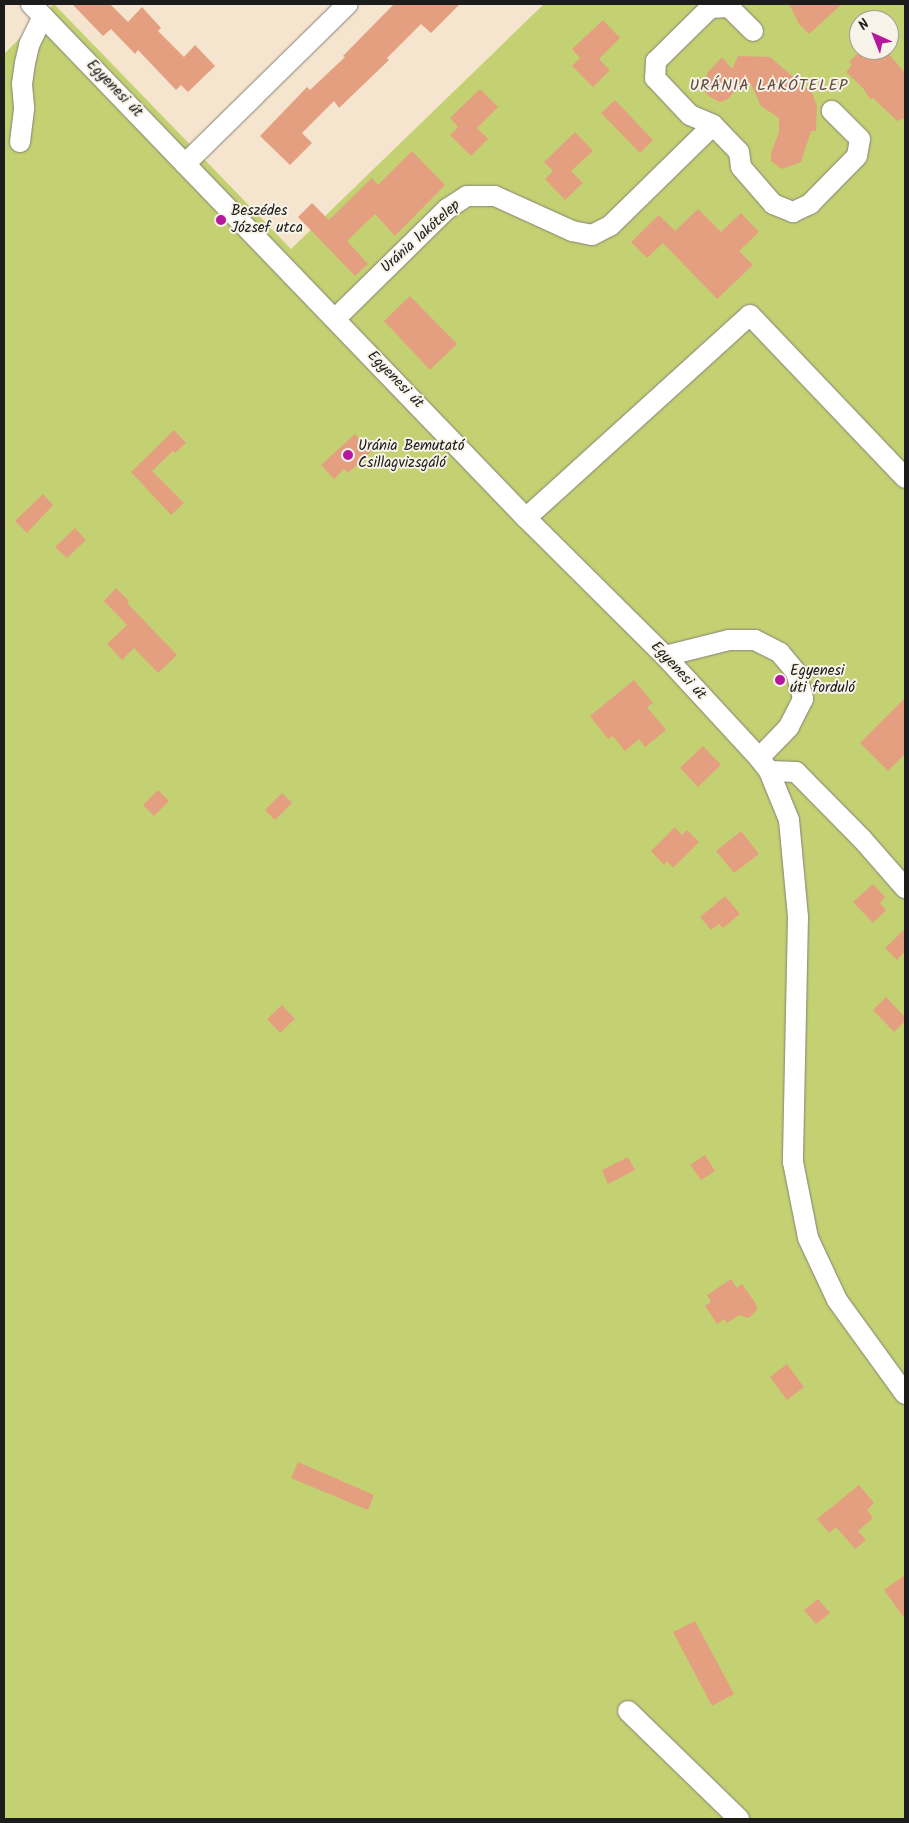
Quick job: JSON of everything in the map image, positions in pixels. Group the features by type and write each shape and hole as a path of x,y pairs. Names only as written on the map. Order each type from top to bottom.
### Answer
{"street":[{"path":"185,164 348,4"},
{"path":"753,31 729,7 710,8 656,61 655,78 690,115 713,125 739,152 741,167 773,204 793,212 810,204 857,156 860,139 832,111"},
{"path":"20,142 24,107 22,84 37,10"},
{"name":"Egyenesi út","path":"37,10 336,318 526,518 665,656 764,764"},
{"name":"Uránia lakótelep","path":"336,318 447,210 467,196 495,196 572,231 592,234 610,226 713,125"},
{"path":"526,518 750,314 905,478"},
{"path":"665,656 728,640 755,640 780,653 796,672 803,699 789,728 764,764"},
{"path":"764,764 796,772 863,840 905,888"},
{"path":"764,764 789,820 798,917 793,1162 808,1238 837,1300 905,1394"},
{"path":"628,1711 738,1819"}],"green space":[{"path":"54,4 291,249 544,4 905,4 905,1819 4,1819 4,54"}],"building":[{"path":"72,4 110,4 128,22 142,7 161,28 158,31 184,57 195,45 215,66 188,92 181,85 176,90 138,50 135,54 111,29 103,36"},
{"path":"394,4 460,4 431,33 421,24 387,58 389,60 339,108 334,101 302,133 312,143 290,165 260,136 307,87 310,90 345,57 343,56"},
{"path":"789,4 842,4 809,34 799,24"},
{"path":"603,20 620,38 599,59 610,70 593,87 572,66 580,58 572,49"},
{"path":"738,56 770,57 812,93 817,106 816,131 811,131 801,162 782,169 771,161 771,153 779,132 779,118 761,106 751,84 734,92 728,99 720,102 710,97 704,91 707,73 722,57 732,69"},
{"path":"851,60 894,60 905,73 905,118 897,121 873,98 870,99 863,88 846,72 852,65 849,62"},
{"path":"480,89 498,107 477,128 488,139 471,156 450,135 458,127 450,118"},
{"path":"615,100 653,140 640,153 601,113"},
{"path":"575,132 593,151 571,171 583,183 565,200 545,179 553,171 544,162"},
{"path":"412,151 445,185 395,236 375,214 347,241 368,264 355,276 298,217 312,203 329,220 372,178 378,185"},
{"path":"698,209 721,232 741,213 759,232 739,251 753,265 717,299 663,243 647,258 631,242 659,215 675,231"},
{"path":"410,296 457,344 430,370 384,321"},
{"path":"174,430 186,443 175,453 173,451 152,471 184,503 171,515 131,472"},
{"name":"Uránia Bemutató Csillagvizsgáló","path":"355,434 372,451 348,473 344,469 334,479 321,465"},
{"path":"43,494 53,505 27,533 15,521"},
{"path":"75,528 86,540 67,558 55,547"},
{"path":"116,588 129,601 127,603 177,655 158,673 134,648 122,660 107,644 127,625 104,601"},
{"path":"634,680 653,703 647,707 666,730 645,747 639,739 625,751 613,736 608,739 590,716"},
{"path":"905,698 905,754 888,771 860,743"},
{"path":"703,746 721,765 698,787 680,768"},
{"path":"158,790 169,801 154,816 143,805"},
{"path":"282,793 292,803 275,820 265,810"},
{"path":"675,827 682,835 687,830 699,842 673,868 667,861 664,865 651,851"},
{"path":"741,831 759,854 734,873 716,851"},
{"path":"873,884 885,897 880,903 886,910 873,923 853,902"},
{"path":"725,896 740,914 723,928 719,924 711,930 700,917"},
{"path":"905,929 905,951 897,960 885,948"},
{"path":"886,997 905,1017 905,1021 894,1032 873,1010"},
{"path":"282,1005 295,1019 280,1033 267,1019"},
{"path":"705,1155 715,1171 701,1180 690,1165"},
{"path":"628,1157 635,1170 608,1184 602,1170"},
{"path":"731,1279 737,1288 742,1284 756,1304 757,1310 749,1318 739,1315 727,1323 724,1319 717,1324 705,1306 711,1302 707,1295"},
{"path":"787,1364 804,1387 787,1400 770,1377"},
{"path":"298,1462 374,1495 368,1510 291,1478"},
{"path":"859,1485 874,1503 867,1510 873,1518 858,1531 866,1540 855,1549 836,1527 829,1533 817,1519"},
{"path":"905,1575 905,1619 884,1590"},
{"path":"818,1599 830,1613 816,1624 804,1610"},
{"path":"695,1621 734,1694 712,1706 673,1632"}],"place":[{"name":"Beszédes József utca","path":"221,220"},
{"name":"Uránia Bemutató Csillagvizsgáló","path":"348,455"},
{"name":"Egyenesi úti forduló","path":"780,680"}],"district":[{"name":"URÁNIA LAKÓTELEP","path":"769,86"}]}
